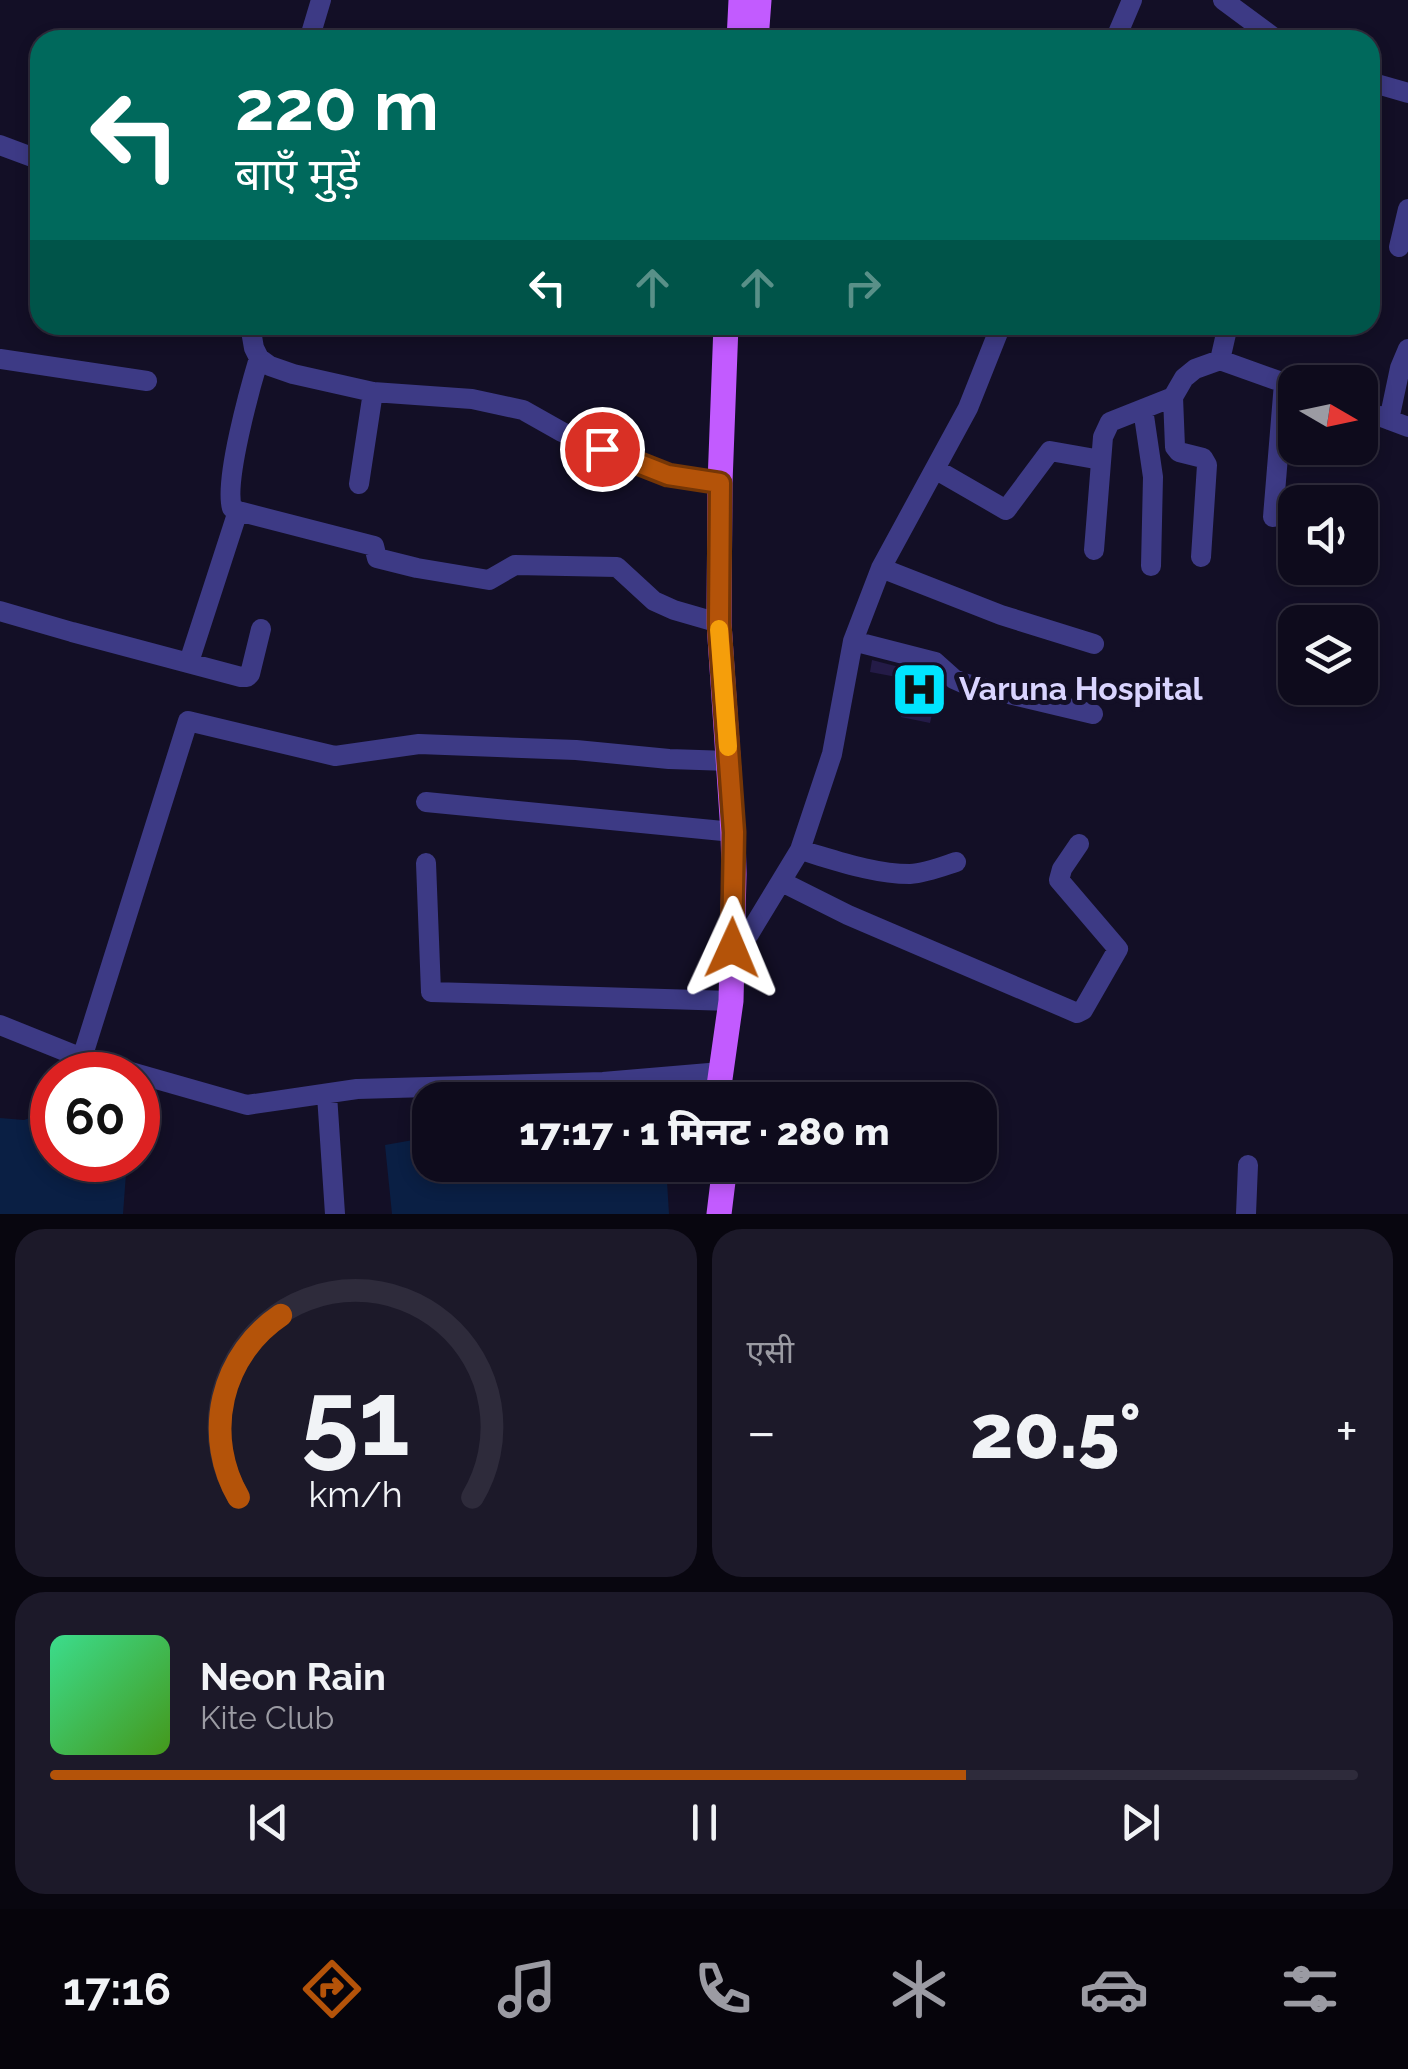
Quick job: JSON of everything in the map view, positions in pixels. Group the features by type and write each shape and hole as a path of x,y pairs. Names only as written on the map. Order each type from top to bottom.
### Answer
{"main road":[{"path":"740,30 741,0"},
{"path":"757,30 759,0"},
{"path":"726,335 719,623 745,1003 736,1082"},
{"path":"720,1082 741,941 745,788 735,566 742,335"},
{"path":"702,1214 706,1182"},
{"path":"719,1214 723,1182"}],"street":[{"path":"312,30 321,0"},
{"path":"1120,30 1132,0"},
{"path":"1223,0 1264,30"},
{"path":"1380,85 1408,94"},
{"path":"0,146 30,156"},
{"path":"1399,246 1408,209"},
{"path":"252,335 260,358 293,374 373,392 472,399 523,410 562,432 668,475 720,483"},
{"path":"741,941 800,850 832,754 854,641 881,568 968,408 997,335"},
{"path":"1220,360 1226,335"},
{"path":"1399,424 1400,368 1408,349"},
{"path":"260,358 229,489 232,508 374,546 377,558 489,580 515,566 616,567 654,601 719,623"},
{"path":"0,359 147,382"},
{"path":"1202,557 1207,465 1203,458 1179,452 1175,447 1172,397 1195,369 1220,360 1278,381"},
{"path":"360,484 373,392"},
{"path":"1094,550 1106,426 1172,397"},
{"path":"1143,409 1152,477 1151,566"},
{"path":"935,469 1006,510 1050,451 1101,460"},
{"path":"1273,517 1280,465"},
{"path":"189,662 238,511"},
{"path":"881,568 1001,615 1094,644"},
{"path":"0,610 241,677 248,677 260,629"},
{"path":"854,641 935,662 963,683 1093,714"},
{"path":"84,1052 188,721 336,756 419,744 729,760"},
{"path":"426,802 734,832"},
{"path":"782,882 1077,1013 1084,1010 1118,949 1059,880 1079,844"},
{"path":"800,850 869,869 908,874 956,862"},
{"path":"426,862 430,992 731,1000"},
{"path":"2,1032 66,1052"},
{"path":"160,1080 246,1104 357,1090 603,1082 721,1072"},
{"path":"326,1095 336,1214"},
{"path":"1246,1214 1248,1165"}],"water":[{"path":"0,1118 30,1118 30,1182 125,1182 123,1214 0,1214"},
{"path":"412,1140 412,1182 667,1182 669,1214 392,1214 385,1145"}],"building":[{"path":"872,660 903,668 902,678 870,672"},
{"path":"911,673 932,678 939,684 930,723 901,717"}],"slow traffic":[{"path":"719,629 728,747"}],"place":[{"name":"Varuna Hospital","path":"920,689"}],"route":[{"path":"602,449 668,475 720,483 719,623 734,832 732,948"}]}
